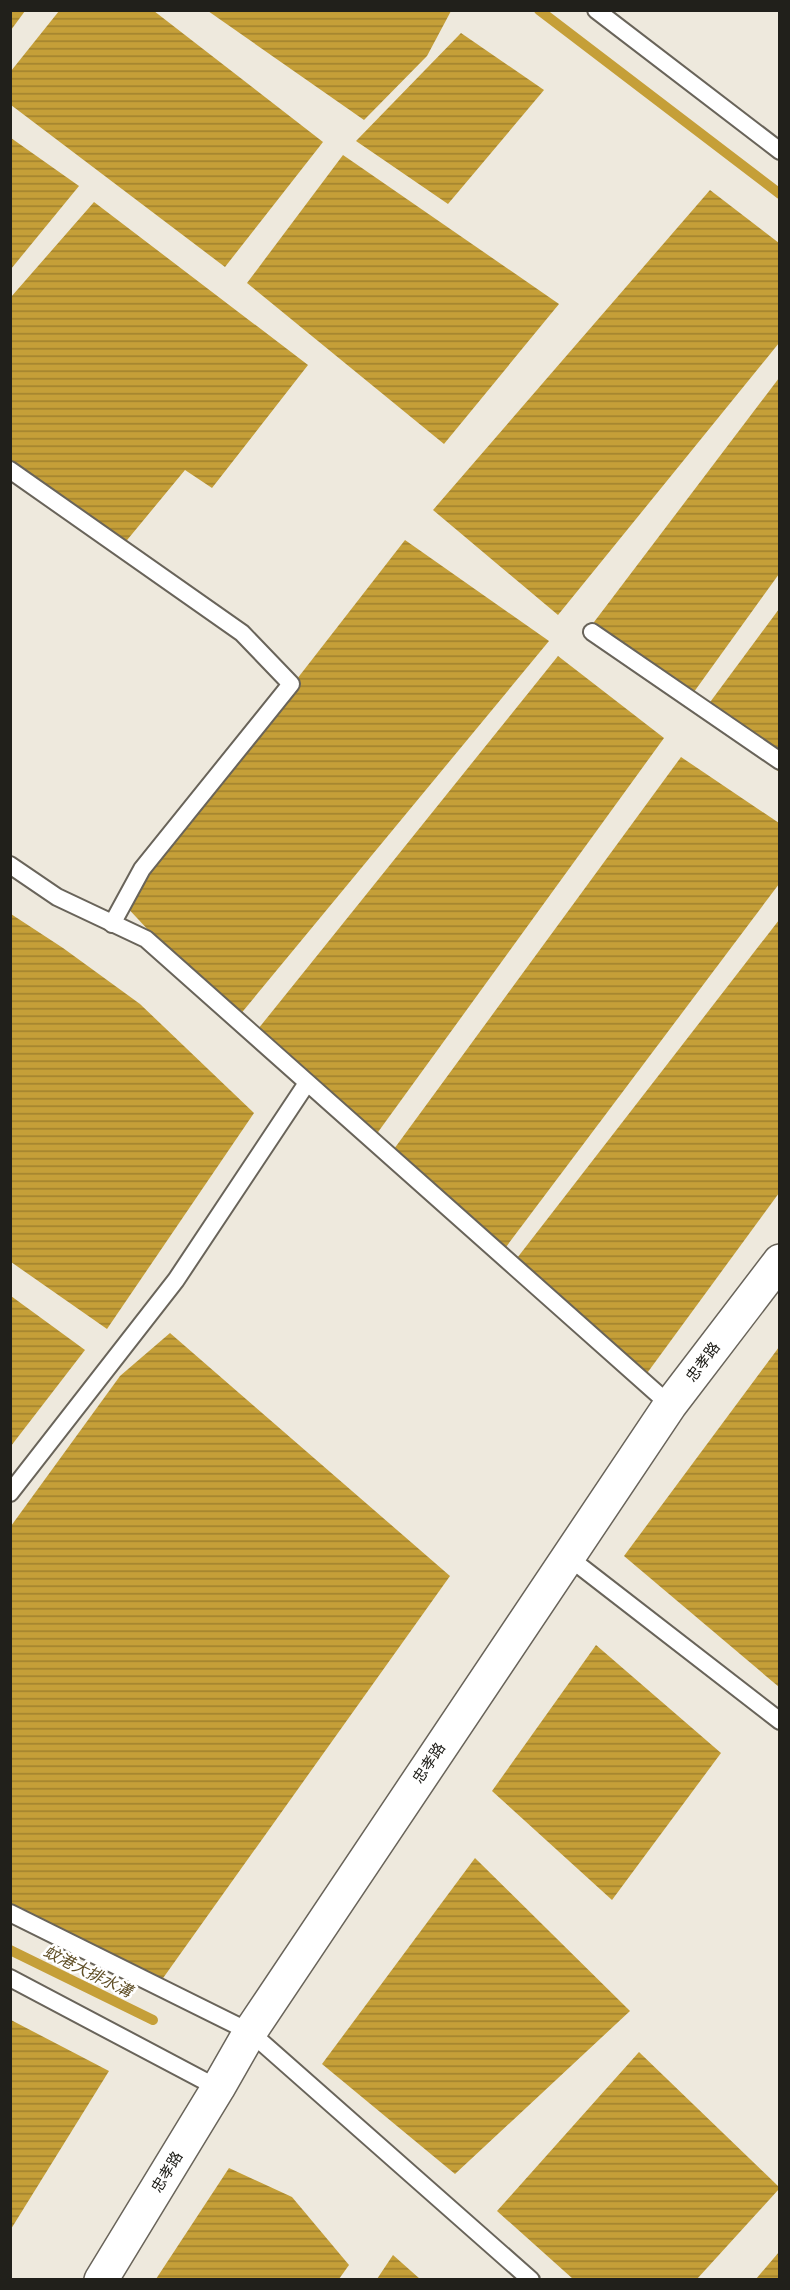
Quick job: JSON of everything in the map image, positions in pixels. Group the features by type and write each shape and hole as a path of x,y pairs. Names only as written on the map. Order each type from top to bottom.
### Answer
{"street":[{"name":"忠孝路","path":"101,2280 250,2032 567,1556 670,1405 780,1261"}],"lane":[{"path":"596,10 780,151"},
{"path":"10,470 242,633 291,684 142,869 112,924"},
{"path":"592,632 780,761"},
{"path":"10,865 57,897 146,939 670,1405"},
{"path":"10,1493 176,1280 307,1083"},
{"path":"567,1556 780,1721"},
{"path":"10,1913 250,2032 531,2280"},
{"path":"10,1978 218,2088"}],"shaded area":[{"path":"10,11 25,11 11,30"},
{"path":"59,11 154,11 323,142 225,267 11,105 11,71"},
{"path":"208,11 451,11 427,56 364,120"},
{"path":"461,33 544,90 448,204 356,141"},
{"path":"11,138 79,186 11,269"},
{"path":"343,155 559,304 444,444 247,283"},
{"path":"710,190 779,243 779,343 558,615 433,510"},
{"path":"94,202 308,365 212,488 185,470 123,545 11,464 11,297"},
{"path":"779,378 779,574 686,703 588,630"},
{"path":"405,540 549,641 234,1022 123,903"},
{"path":"779,609 779,772 705,709"},
{"path":"558,656 664,738 373,1139 250,1039"},
{"path":"681,757 779,823 779,884 503,1251 394,1149"},
{"path":"11,914 63,948 140,1004 254,1113 107,1329 11,1262"},
{"path":"779,920 779,1193 645,1376 514,1262"},
{"path":"11,1296 85,1350 11,1446"},
{"path":"170,1333 450,1576 156,1988 11,1914 11,1526 120,1376"},
{"path":"779,1347 780,1687 624,1556"},
{"path":"596,1645 721,1753 612,1900 492,1791"},
{"path":"475,1858 630,2011 455,2174 322,2064"},
{"path":"11,2020 109,2071 11,2229"},
{"path":"639,2052 779,2189 697,2279 573,2279 497,2211"},
{"path":"229,2168 292,2197 349,2265 339,2279 156,2279"},
{"path":"779,2252 779,2279 756,2279"},
{"path":"393,2255 420,2279 377,2279"}],"waterway":[{"path":"539,10 780,194"},
{"name":"蚊港大排水溝","path":"10,1950 153,2020"}]}
